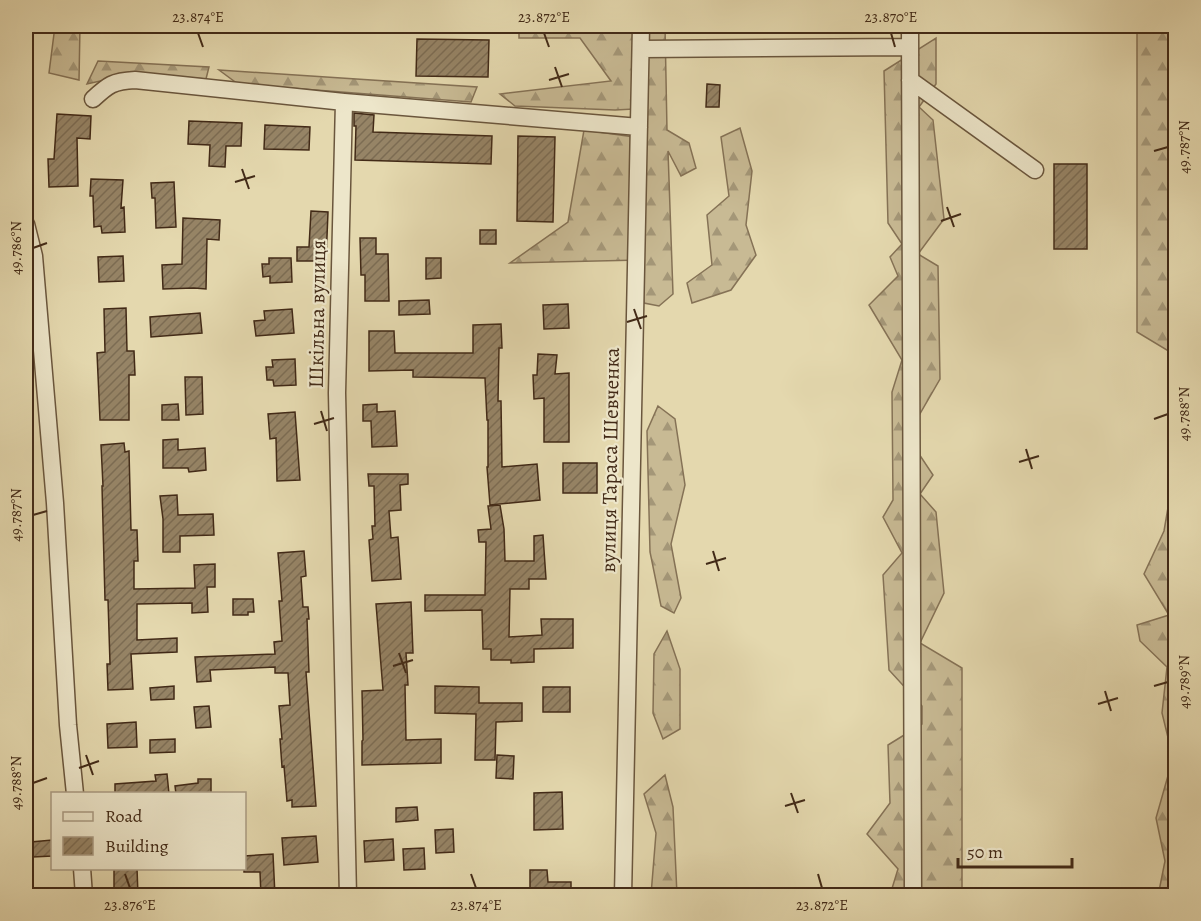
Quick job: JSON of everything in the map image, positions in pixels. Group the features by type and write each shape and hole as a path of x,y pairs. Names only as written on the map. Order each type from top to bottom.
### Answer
{"street":[{"name":"вулиця Тараса Шевченка","path":"623,896 641,26"},
{"path":"910,26 912,896"},
{"path":"642,49 909,47"},
{"path":"93,99 108,85 135,80 344,102 639,127"},
{"path":"910,80 1035,170"},
{"name":"Шкільна вулиця","path":"344,102 338,393 348,896"},
{"path":"26,224 34,256 55,503 68,725 75,792"},
{"path":"82,870 84,896"}],"green space":[{"path":"55,26 80,26 79,80 49,73"},
{"path":"519,26 665,26 667,130 689,143 696,168 681,176 668,151 673,294 659,306 644,303 640,260 510,263 568,222 584,130 642,138 634,109 515,106 500,94 611,81 580,38 519,38"},
{"path":"1137,26 1175,26 1175,79 1168,116 1176,190 1175,355 1137,332"},
{"path":"936,38 936,84 919,107 933,120 944,219 918,254 938,266 940,379 917,419 917,451 933,475 920,494 936,512 944,593 920,643 962,668 962,895 890,895 898,869 867,834 890,803 888,745 922,724 922,706 889,670 883,575 902,553 883,517 893,500 892,392 902,360 869,305 898,276 890,257 902,244 888,223 884,71"},
{"path":"98,61 209,67 206,79 136,73 87,84"},
{"path":"219,70 477,87 471,102 238,84"},
{"path":"740,128 752,171 746,225 756,255 731,290 692,303 687,283 712,265 707,215 729,196 721,137"},
{"path":"658,406 675,419 685,485 671,544 681,598 674,613 661,606 650,552 647,431"},
{"path":"1172,484 1176,485 1176,895 1158,896 1165,861 1156,818 1173,758 1162,713 1167,667 1140,641 1137,625 1169,615 1144,574 1164,531"},
{"path":"667,631 680,669 680,729 663,739 653,713 654,654"},
{"path":"665,775 673,807 677,895 651,895 656,833 644,794"}],"building":[{"path":"417,39 489,40 488,77 416,76"},
{"path":"707,84 720,85 719,107 706,107"},
{"path":"354,113 374,115 373,132 492,136 491,164 355,160"},
{"path":"57,114 91,116 90,139 77,138 78,186 49,187 48,159 54,159"},
{"path":"189,121 242,123 241,146 226,146 225,167 209,166 210,145 188,144"},
{"path":"265,125 310,127 309,150 264,149"},
{"path":"518,136 555,137 553,222 517,221"},
{"path":"1054,164 1087,164 1087,249 1054,249"},
{"path":"91,179 123,180 121,208 124,207 125,232 102,233 101,226 94,227 93,196 90,196"},
{"path":"174,182 176,227 156,228 155,198 152,198 151,183"},
{"path":"311,211 328,212 326,261 297,261 297,247 309,247"},
{"path":"183,218 220,220 219,240 207,239 206,289 163,289 162,265 182,264"},
{"path":"480,230 496,230 496,244 480,244"},
{"path":"360,238 376,238 376,254 388,254 389,301 365,301 365,275 361,275"},
{"path":"123,256 124,281 99,282 98,257"},
{"path":"269,258 291,258 292,282 270,283 270,276 263,277 262,264 269,264"},
{"path":"426,258 441,258 441,278 426,279"},
{"path":"429,300 430,314 399,315 399,301"},
{"path":"568,304 569,328 544,329 543,305"},
{"path":"126,308 127,351 134,351 135,375 129,375 129,420 100,420 97,353 105,352 104,309"},
{"path":"292,309 294,333 256,336 254,321 265,320 264,311"},
{"path":"200,313 202,333 151,337 150,317"},
{"path":"501,324 502,348 499,348 498,401 501,401 502,467 537,464 540,500 490,505 485,378 413,377 413,370 369,371 369,331 394,331 395,353 473,353 473,325"},
{"path":"538,354 557,355 555,374 569,373 569,442 544,442 544,398 534,399 533,375 537,375"},
{"path":"295,359 296,385 274,386 273,380 267,380 266,367 273,367 272,360"},
{"path":"185,377 202,377 203,414 186,415"},
{"path":"178,404 179,420 162,420 162,405"},
{"path":"377,404 377,412 395,411 397,446 372,447 371,421 363,421 363,405"},
{"path":"295,412 300,480 277,481 276,438 270,439 268,414"},
{"path":"178,439 178,450 205,448 206,470 189,472 188,468 163,468 163,440"},
{"path":"124,443 125,452 129,451 131,530 137,530 138,561 134,561 134,589 195,588 194,565 215,564 215,587 207,587 208,612 192,613 192,603 137,604 137,640 177,638 177,652 131,654 133,689 108,690 107,664 110,664 108,600 105,600 101,445"},
{"path":"563,463 597,463 597,493 563,493"},
{"path":"368,474 408,474 408,484 400,485 401,510 389,511 391,538 398,537 401,579 372,581 369,540 373,539 372,526 375,526 374,486 369,486"},
{"path":"177,495 178,515 213,514 214,535 180,536 180,552 163,552 160,496"},
{"path":"500,505 504,529 505,561 534,561 534,536 543,535 546,579 529,579 529,589 510,589 509,637 542,635 541,619 573,619 573,648 534,649 534,662 511,663 511,660 491,660 491,649 483,649 482,610 425,611 425,595 485,595 486,542 479,542 478,530 491,529 488,506"},
{"path":"304,551 306,576 301,577 303,607 308,607 309,619 307,619 309,672 306,672 316,806 292,807 292,800 287,801 284,766 282,767 279,706 290,705 288,673 275,673 275,667 210,670 211,681 197,682 195,657 275,654 274,642 282,641 279,601 282,601 278,553"},
{"path":"233,599 253,599 254,612 248,612 248,615 233,615"},
{"path":"411,602 413,653 406,653 408,685 405,685 406,740 441,739 441,763 362,765 362,691 383,690 376,604"},
{"path":"174,686 174,699 151,700 150,688"},
{"path":"435,686 479,687 479,703 522,703 522,721 496,722 495,760 475,760 476,714 435,713"},
{"path":"543,687 570,687 570,712 543,712"},
{"path":"209,706 211,727 196,728 194,707"},
{"path":"136,722 137,747 108,748 107,724"},
{"path":"175,739 175,752 150,753 150,740"},
{"path":"497,755 514,756 513,779 496,778"},
{"path":"167,774 169,792 115,792 115,784 156,781 155,775"},
{"path":"198,779 211,779 211,792 176,792 175,786 198,783"},
{"path":"562,792 563,829 534,830 534,793"},
{"path":"417,807 418,820 396,822 396,808"},
{"path":"453,829 454,852 436,853 435,830"},
{"path":"316,836 318,862 284,865 282,838"},
{"path":"393,839 394,860 365,862 364,841"},
{"path":"51,840 51,856 33,857 31,842"},
{"path":"424,848 425,869 404,870 403,849"},
{"path":"273,854 275,896 261,896 260,872 244,872 246,856"},
{"path":"114,870 137,870 138,896 114,896"},
{"path":"530,870 547,870 548,882 571,882 571,896 530,896"}]}
